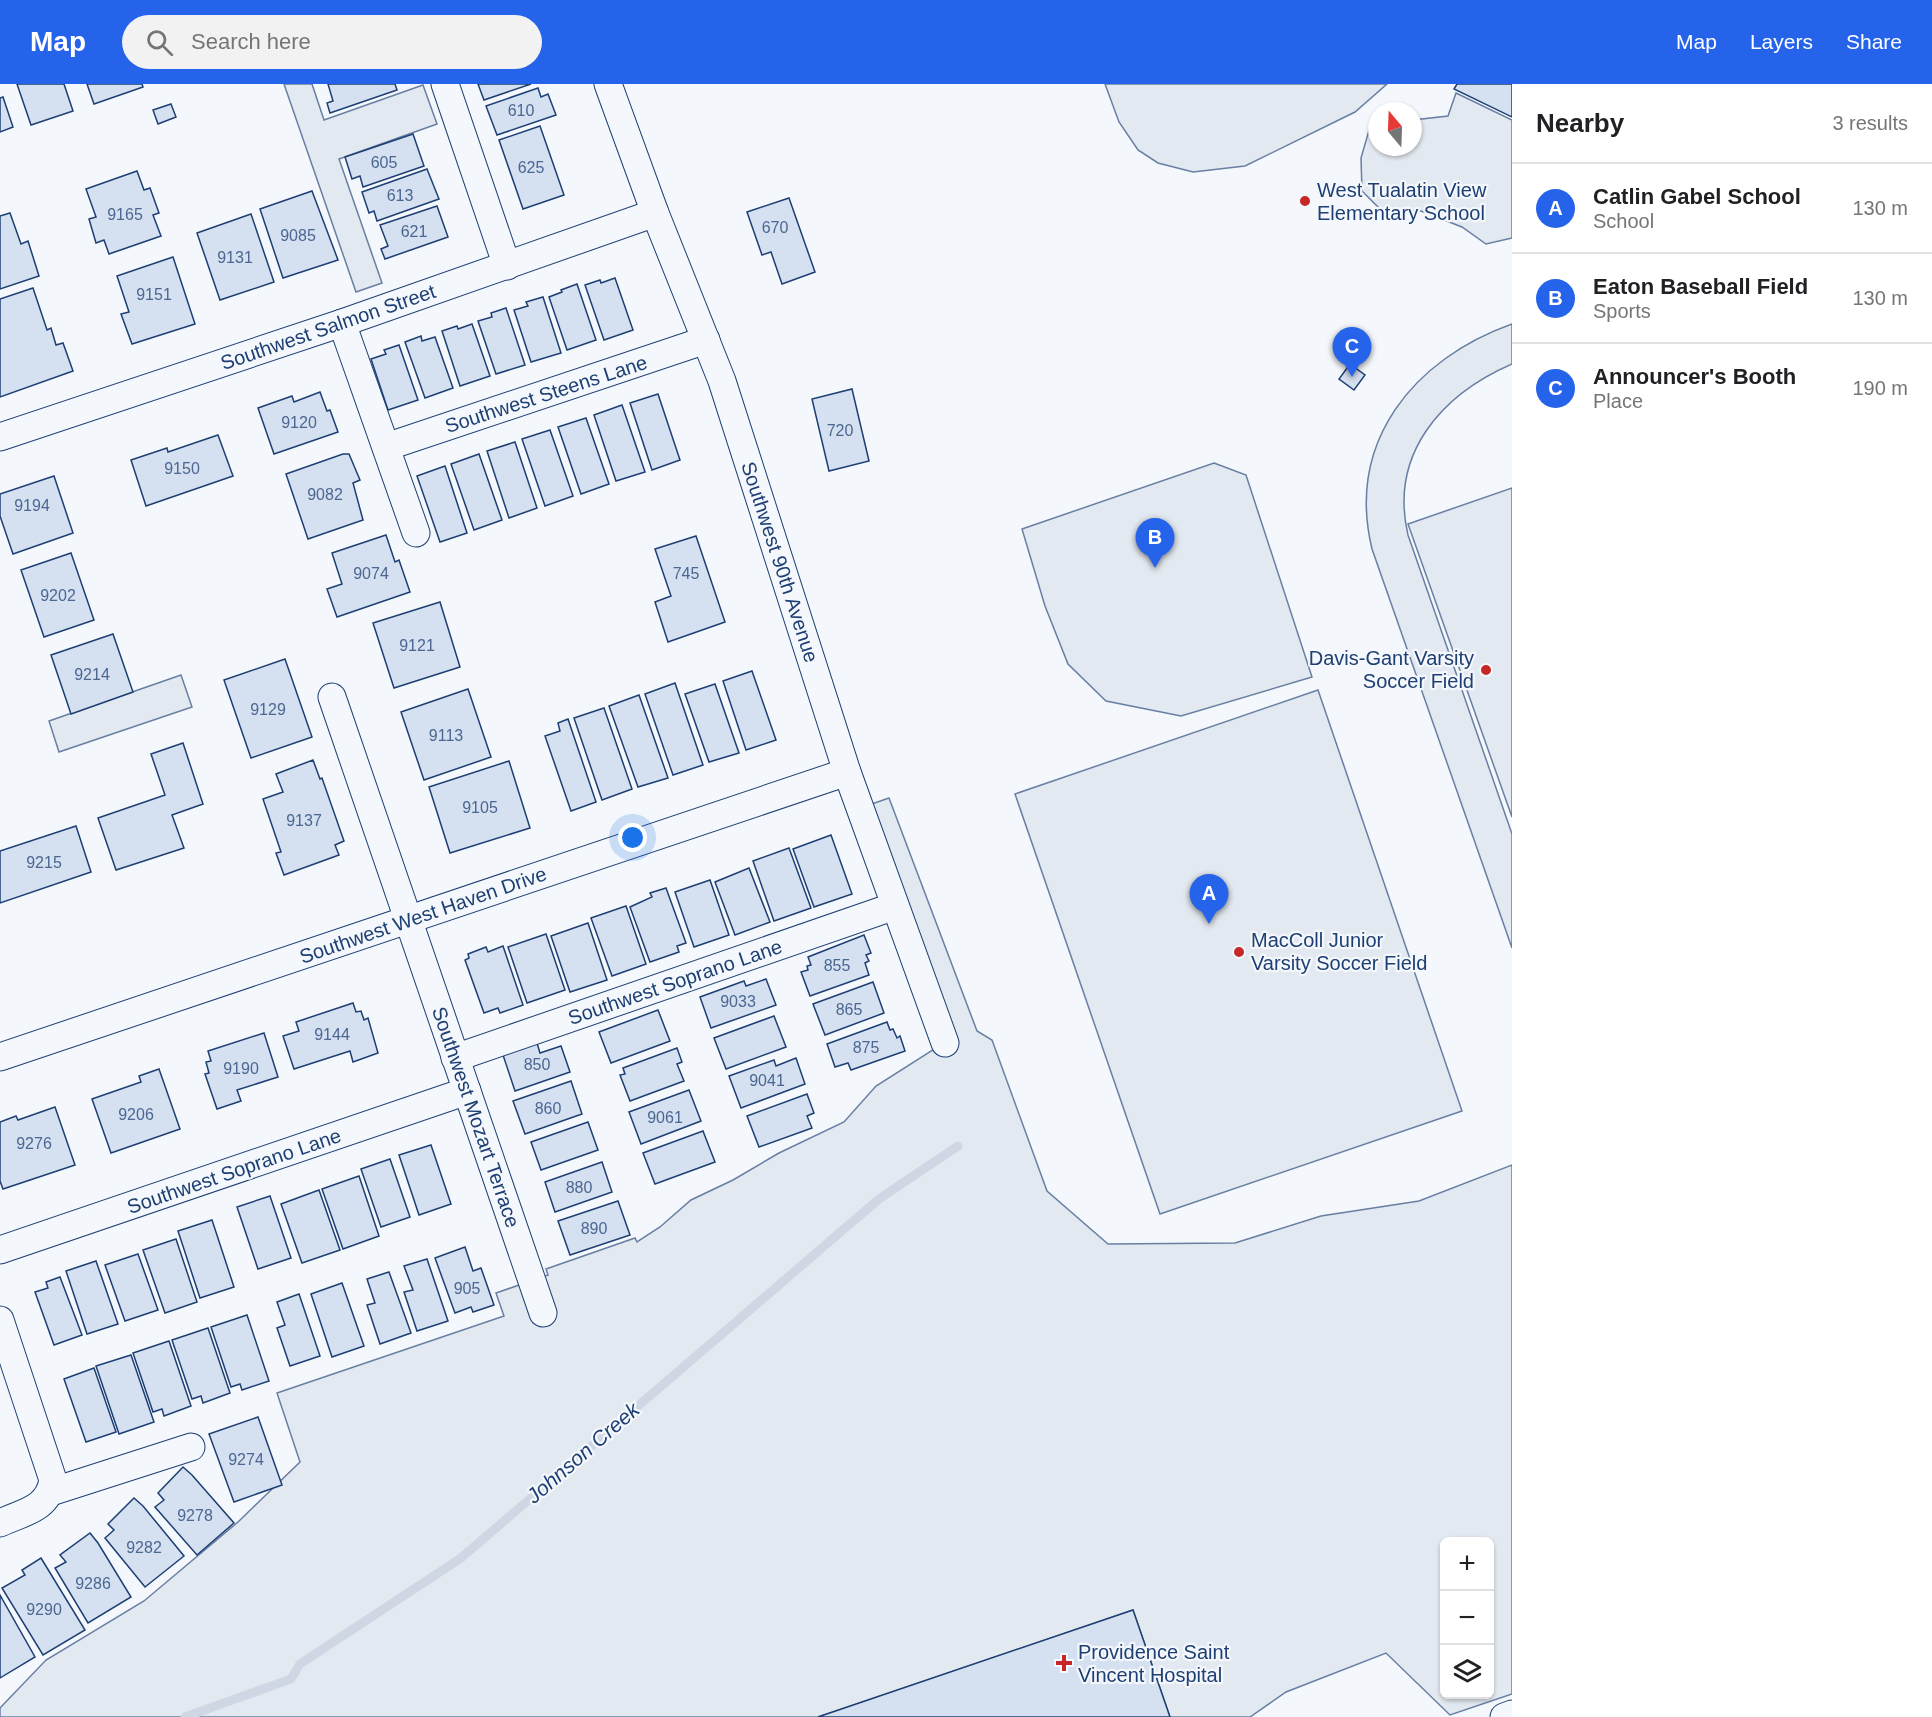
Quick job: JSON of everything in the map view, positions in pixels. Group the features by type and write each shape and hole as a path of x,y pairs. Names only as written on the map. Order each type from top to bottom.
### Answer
{"street":[{"path":"445,84 507,266"},
{"name":"Southwest 90th Avenue","path":"608,84 655,213 722,381 847,772 945,1043"},
{"name":"Southwest Salmon Street","path":"0,437 342,323 655,213"},
{"path":"342,323 416,533"},
{"name":"Southwest Steens Lane","path":"386,447 706,340"},
{"name":"Southwest Mozart Terrace","path":"332,697 543,1313"},
{"name":"Southwest West Haven Drive","path":"0,1058 847,772"},
{"name":"Southwest Soprano Lane","path":"455,1058 895,906"},
{"name":"Southwest Soprano Lane","path":"0,1250 467,1091"},
{"path":"0,1320 10,1382 53,1480 48,1498 33,1509 0,1523"},
{"path":"51,1492 190,1447"},
{"path":"1504,1717 1512,1714"}],"shaded area":[{"path":"284,84 312,84 324,120 423,85 437,124 339,159 382,283 356,292"},
{"path":"1105,84 1387,84 1355,112 1245,166 1193,172 1158,163 1138,150 1119,122"},
{"path":"1456,93 1512,120 1512,238 1486,244 1462,227 1421,211 1381,210 1362,191 1361,158 1368,134 1368,156 1422,156 1422,119 1448,116"},
{"path":"1512,324 1512,364 1463,392 1443,410 1426,431 1414,453 1406,478 1404,506 1408,535 1512,834 1512,948 1372,549 1367,510 1369,473 1379,440 1396,409 1418,382 1445,359 1477,339"},
{"path":"1214,463 1246,475 1312,677 1181,716 1106,701 1068,664 1045,606 1022,529"},
{"name":"Davis-Gant Varsity Soccer Field","path":"1512,488 1512,817 1408,524"},
{"path":"181,675 192,707 59,752 49,721"},
{"name":"MacColl Junior Varsity Soccer Field","path":"1318,690 1462,1111 1160,1214 1015,794"},
{"path":"889,798 977,1031 992,1040 1047,1191 1108,1244 1235,1243 1321,1216 1419,1201 1512,1165 1512,1694 1450,1715 1386,1653 1286,1692 1250,1717 1170,1717 1133,1610 818,1717 0,1717 0,1708 46,1660 144,1601 238,1522 300,1462 277,1393 504,1316 496,1293 548,1275 546,1269 635,1238 637,1242 660,1227 691,1200 733,1180 779,1153 844,1122 876,1086 947,1041 866,806"}],"building":[{"path":"17,84 64,84 73,111 31,125"},
{"path":"87,84 142,84 143,87 94,104"},
{"path":"328,84 395,84 397,90 330,113 327,103 333,101"},
{"path":"478,84 531,84 484,100"},
{"path":"1457,84 1512,84 1512,117 1454,89"},
{"path":"538,88 541,97 548,94 556,115 497,135 486,106"},
{"path":"3,97 13,127 0,132 0,98"},
{"path":"171,104 176,117 158,124 153,110"},
{"path":"540,126 564,195 523,209 499,140"},
{"path":"413,134 424,166 363,187 360,176 352,179 345,157"},
{"path":"427,169 439,199 377,221 374,211 369,213 362,192"},
{"path":"137,171 144,190 150,188 159,213 153,215 161,236 109,254 104,240 96,243 89,219 96,217 86,189"},
{"path":"312,191 338,260 283,278 260,209"},
{"path":"789,198 815,272 782,284 771,252 762,255 747,212"},
{"path":"437,206 448,237 385,259 381,249 388,246 380,225"},
{"path":"10,213 21,244 28,241 39,276 0,289 0,216"},
{"path":"251,214 274,282 220,300 197,233"},
{"path":"173,257 195,324 132,344 121,314 129,312 117,276"},
{"path":"615,278 633,330 604,340 585,285"},
{"path":"577,284 596,340 567,350 549,297"},
{"path":"33,288 47,330 51,328 56,345 63,343 73,371 0,397 0,299"},
{"path":"543,297 561,353 531,362 514,310 528,306 526,302"},
{"path":"506,308 525,365 496,374 478,321 492,317 491,313"},
{"path":"472,324 490,376 460,386 442,331"},
{"path":"421,336 422,341 435,337 453,388 425,398 405,342"},
{"path":"399,345 418,400 388,410 371,359 386,354 384,350"},
{"path":"1350,364 1365,375 1354,390 1339,379"},
{"path":"852,389 869,461 829,471 812,399"},
{"path":"320,392 338,432 274,454 258,408 292,396 294,402"},
{"path":"658,394 680,460 652,470 630,403"},
{"path":"622,405 645,472 616,481 594,415"},
{"path":"586,418 609,484 581,494 558,427"},
{"path":"550,430 573,496 545,506 522,439"},
{"path":"218,435 233,476 146,506 131,460 167,448 168,452"},
{"path":"515,442 537,508 509,518 487,451"},
{"path":"343,454 349,454 360,480 353,483 363,520 308,539 286,474"},
{"path":"479,454 502,520 474,530 451,464"},
{"path":"445,466 467,533 440,542 417,476"},
{"path":"54,476 73,533 13,554 0,516 0,494"},
{"path":"386,535 395,562 399,560 410,592 337,617 327,589 342,584 332,553"},
{"path":"696,536 725,622 668,642 655,602 671,596 655,549"},
{"path":"71,553 94,620 44,637 21,570"},
{"path":"440,602 460,667 394,688 373,623"},
{"path":"113,634 133,692 71,714 51,655"},
{"path":"285,659 312,737 251,758 224,680"},
{"path":"752,671 776,740 746,750 723,681"},
{"path":"675,683 703,765 673,775 645,694"},
{"path":"715,684 739,753 709,762 685,694"},
{"path":"468,689 491,757 424,780 401,712"},
{"path":"639,695 668,778 638,787 609,706"},
{"path":"604,708 632,789 602,800 574,718"},
{"path":"568,719 596,802 571,811 545,736 560,731 558,723"},
{"path":"183,743 203,804 172,815 184,848 116,870 98,818 165,795 151,754"},
{"path":"313,760 320,779 322,778 344,841 335,845 339,855 284,875 276,853 281,852 263,799 283,792 276,774"},
{"path":"509,761 530,828 450,853 429,787"},
{"path":"76,826 91,872 0,903 0,851"},
{"path":"831,835 852,894 814,907 793,849"},
{"path":"789,848 811,908 774,921 753,861"},
{"path":"749,868 770,922 735,935 715,882"},
{"path":"710,880 729,935 694,947 675,892"},
{"path":"666,888 686,943 677,946 679,952 650,962 630,907 652,897 650,893"},
{"path":"626,906 646,964 612,976 591,918"},
{"path":"588,923 607,980 570,992 551,936"},
{"path":"546,934 565,990 527,1003 508,947"},
{"path":"864,935 871,953 866,955 869,961 865,963 869,975 810,996 801,972 808,970 807,966 811,965 808,957"},
{"path":"503,946 523,1005 500,1013 498,1008 484,1013 465,960 469,958 468,954 486,947 488,952"},
{"path":"766,979 776,1005 711,1028 700,997 744,981 746,986"},
{"path":"873,982 884,1013 825,1035 813,1004"},
{"path":"353,1003 356,1012 361,1011 364,1020 368,1018 378,1053 353,1062 350,1051 294,1069 283,1036 299,1031 296,1022"},
{"path":"658,1010 670,1041 611,1063 599,1032"},
{"path":"774,1016 786,1047 726,1069 714,1038"},
{"path":"887,1022 897,1038 900,1036 905,1051 851,1070 848,1063 835,1067 827,1044"},
{"path":"264,1033 278,1077 237,1090 241,1101 217,1109 205,1074 209,1073 206,1062 211,1061 208,1051"},
{"path":"537,1043 540,1053 561,1046 570,1072 515,1091 503,1055"},
{"path":"677,1048 682,1062 677,1064 684,1081 630,1101 620,1075 625,1074 623,1068"},
{"path":"796,1058 805,1084 741,1108 729,1076 774,1060 776,1066"},
{"path":"159,1069 180,1129 111,1153 92,1099 141,1082 139,1076"},
{"path":"571,1081 582,1114 525,1134 513,1101"},
{"path":"689,1090 701,1121 641,1144 629,1112"},
{"path":"807,1094 814,1113 807,1116 812,1128 759,1147 747,1116"},
{"path":"55,1107 75,1165 3,1189 0,1181 0,1122 16,1116 18,1120"},
{"path":"588,1122 598,1150 541,1170 531,1142"},
{"path":"703,1131 715,1162 655,1184 643,1153"},
{"path":"431,1145 451,1204 419,1215 399,1155"},
{"path":"390,1159 410,1217 381,1227 361,1169"},
{"path":"602,1162 612,1192 555,1212 545,1182"},
{"path":"359,1176 379,1236 343,1249 322,1189"},
{"path":"319,1190 340,1250 302,1263 281,1204"},
{"path":"270,1196 291,1258 258,1269 237,1207"},
{"path":"618,1201 630,1235 570,1255 558,1221"},
{"path":"212,1220 234,1287 200,1298 178,1231"},
{"path":"176,1239 197,1302 165,1313 143,1250"},
{"path":"465,1247 473,1271 481,1268 494,1305 473,1312 471,1307 455,1313 435,1258"},
{"path":"138,1254 158,1310 125,1321 105,1265"},
{"path":"427,1259 448,1321 417,1331 404,1292 413,1290 404,1266"},
{"path":"96,1261 118,1324 87,1334 66,1271"},
{"path":"389,1272 411,1333 380,1344 367,1305 375,1303 367,1279"},
{"path":"60,1277 82,1335 54,1345 35,1292 48,1288 46,1282"},
{"path":"342,1283 364,1346 332,1357 311,1294"},
{"path":"299,1294 320,1356 290,1366 277,1328 285,1325 277,1302"},
{"path":"247,1315 269,1381 242,1390 240,1384 231,1387 211,1327"},
{"path":"208,1328 230,1393 203,1403 201,1396 192,1399 172,1340"},
{"path":"169,1341 191,1406 164,1416 162,1409 153,1412 133,1353"},
{"path":"131,1355 154,1422 119,1434 96,1366"},
{"path":"94,1368 116,1432 86,1442 64,1379"},
{"path":"258,1417 282,1485 234,1502 209,1434"},
{"path":"183,1467 234,1523 197,1555 155,1507 164,1500 158,1493"},
{"path":"134,1498 184,1556 145,1587 105,1538 114,1530 108,1524"},
{"path":"90,1533 131,1597 88,1623 55,1568 66,1562 60,1555"},
{"path":"41,1558 85,1630 43,1655 2,1588 25,1575 22,1570"},
{"path":"0,1595 35,1657 0,1678"},
{"name":"Providence Saint Vincent Hospital","path":"1133,1610 1170,1717 818,1717"}],"waterway":[{"name":"Johnson Creek","path":"185,1717 291,1679 300,1664 461,1558 879,1199 958,1146"}],"place":[{"name":"West Tualatin View Elementary School","path":"1305,201"},
{"name":"Announcer's Booth","path":"1352,377"},
{"name":"Eaton Baseball Field","path":"1155,568"},
{"name":"Davis-Gant Varsity Soccer Field","path":"1486,670"},
{"name":"Catlin Gabel School","path":"1209,924"},
{"name":"MacColl Junior Varsity Soccer Field","path":"1239,952"},
{"name":"Providence Saint Vincent Hospital","path":"1064,1663"}]}
